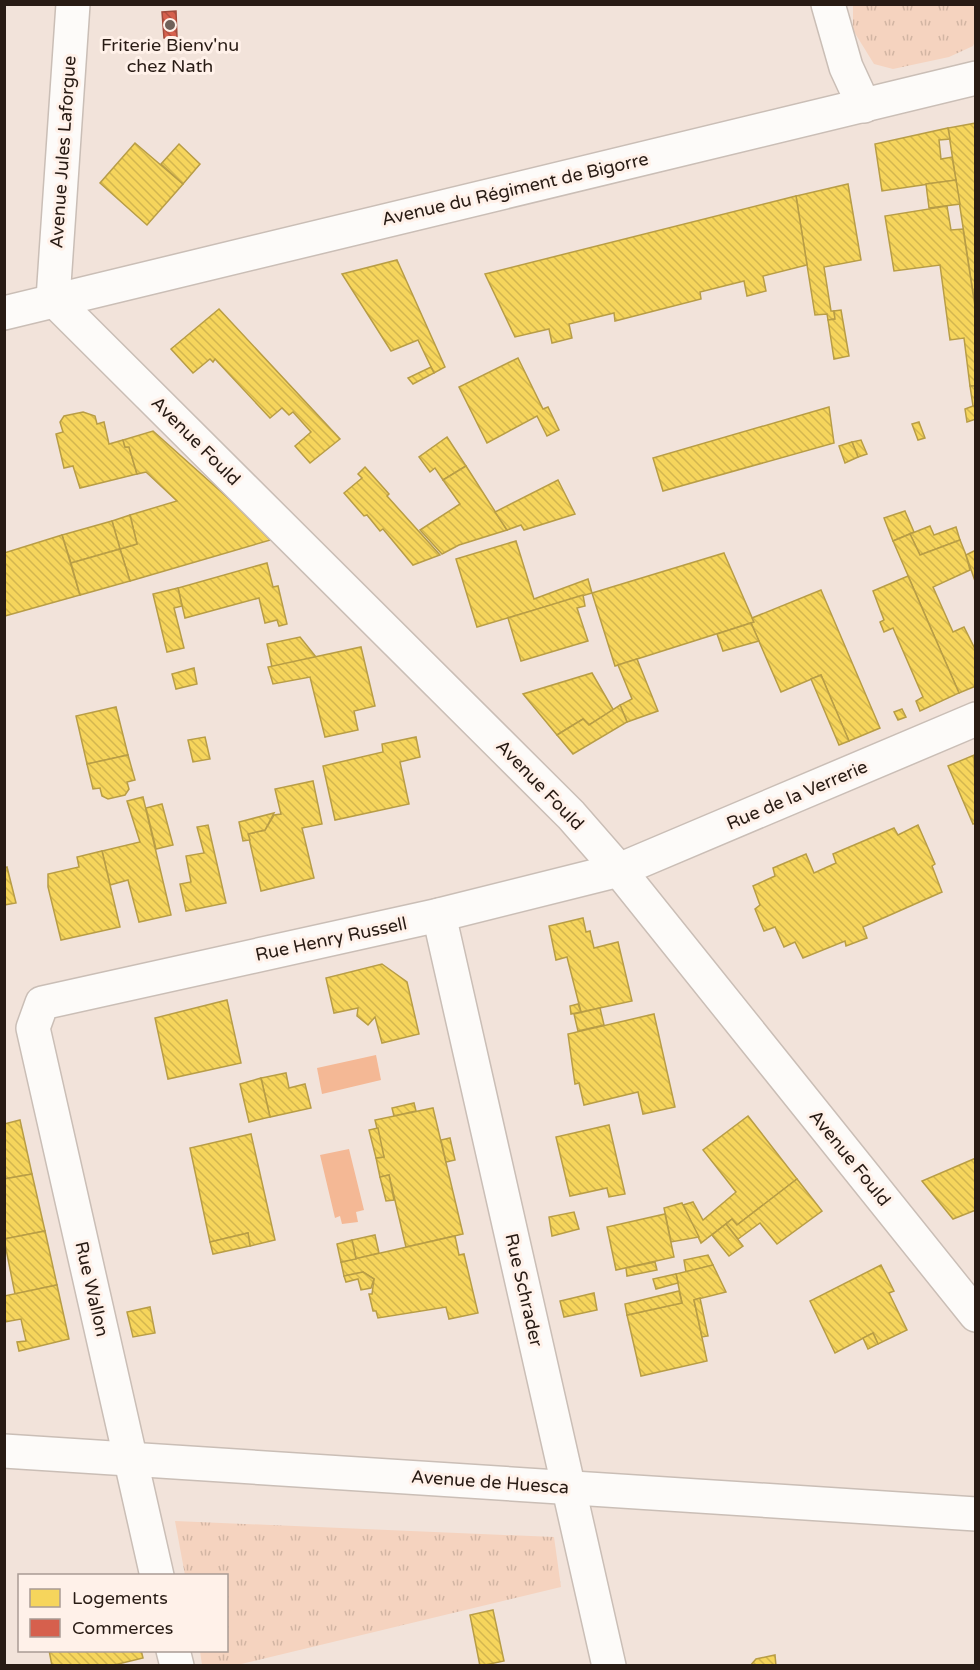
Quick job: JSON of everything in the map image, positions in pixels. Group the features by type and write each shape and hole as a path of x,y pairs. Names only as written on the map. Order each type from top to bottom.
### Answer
{"street":[{"name":"Avenue Jules Laforgue","path":"54,299 73,4"},
{"path":"828,4 846,67 864,106"},
{"name":"Avenue du Régiment de Bigorre","path":"4,313 54,299 975,78"},
{"name":"Avenue Fould","path":"54,299 571,814 619,870 975,1315"},
{"name":"Rue de la Verrerie","path":"619,870 975,719"},
{"name":"Rue Henry Russell","path":"42,1003 439,915 619,870"},
{"name":"Rue Schrader","path":"439,915 609,1665"},
{"name":"Rue Wallon","path":"42,1003 33,1028 156,1574"},
{"name":"Avenue de Huesca","path":"4,1451 975,1514"}],"green space":[{"path":"853,4 975,5 975,41 973,46 949,57 893,69 874,64 853,30"},
{"path":"175,1521 554,1537 561,1587 237,1665 202,1665 200,1652 228,1652 228,1574 185,1574"}],"shaded area":[{"path":"376,1055 381,1080 322,1094 317,1068"},
{"path":"349,1149 364,1210 356,1212 358,1222 342,1224 340,1216 335,1218 320,1155"}],"building: Logements":[{"path":"976,123 976,313 948,128"},
{"path":"948,128 950,139 939,140 941,159 952,157 956,180 882,191 875,144"},
{"path":"135,143 183,184 147,225 100,183"},
{"path":"179,144 200,164 183,184 161,164"},
{"path":"956,180 960,204 929,208 926,184"},
{"path":"848,184 861,260 824,267 831,311 834,311 835,319 828,320 827,314 815,315 796,196"},
{"path":"796,196 807,265 763,276 766,291 747,296 744,281 700,292 701,299 615,321 614,313 569,324 572,338 552,343 549,329 515,337 485,274"},
{"path":"947,206 951,230 963,229 976,313 976,386 970,386 964,338 950,340 940,265 894,271 885,216"},
{"path":"397,260 445,367 434,373 418,340 391,351 342,274"},
{"path":"219,309 340,439 310,463 295,446 311,432 293,412 289,415 282,408 270,418 215,359 213,362 210,359 193,373 171,349"},
{"path":"841,310 849,356 834,359 828,320 835,319 834,311"},
{"path":"518,358 543,409 548,407 559,430 547,436 537,416 487,443 459,387"},
{"path":"431,367 434,373 413,384 408,378"},
{"path":"970,386 976,386 976,406 973,406"},
{"path":"976,406 976,419 967,422 965,409"},
{"path":"829,407 834,443 663,491 653,458"},
{"path":"83,412 95,416 97,424 104,422 109,444 123,440 125,447 129,447 137,474 80,488 73,466 64,468 56,434 63,432 60,422 64,416"},
{"path":"919,422 925,438 918,440 912,424"},
{"path":"153,431 274,539 130,581 120,549 137,544 130,515 177,501 146,472 137,474 129,447 125,447 123,440"},
{"path":"447,437 466,466 443,480 435,468 430,472 419,457"},
{"path":"861,440 867,454 858,457 852,442"},
{"path":"852,442 858,457 845,463 839,446"},
{"path":"466,466 507,530 459,545 442,554 420,530 460,504 443,480"},
{"path":"365,467 389,494 387,496 440,555 413,565 383,529 380,531 344,493 362,478 358,474"},
{"path":"558,480 575,514 524,530 521,525 507,530 495,512"},
{"path":"905,511 914,532 893,541 884,518"},
{"path":"130,515 137,544 120,549 112,521"},
{"path":"112,521 120,549 71,563 62,535"},
{"path":"930,526 934,535 956,527 960,540 920,555 910,534"},
{"path":"910,534 920,555 960,540 966,555 970,570 933,587 953,632 964,627 976,651 976,686 959,693 893,541"},
{"path":"62,535 80,595 5,616 4,553"},
{"path":"516,541 534,599 588,579 592,593 477,627 456,559"},
{"path":"120,549 130,581 80,595 71,563"},
{"path":"976,550 976,584 966,555"},
{"path":"724,553 754,622 615,666 592,593"},
{"path":"267,563 273,587 278,586 287,624 279,626 277,620 265,623 259,598 185,618 178,588"},
{"path":"908,576 959,693 920,711 916,701 923,697 893,628 884,632 880,622 884,620 873,591"},
{"path":"178,588 182,606 174,608 184,648 167,652 153,594"},
{"path":"821,590 880,728 849,741 821,675 781,692 751,623 754,622 752,618"},
{"path":"583,595 585,606 577,608 588,641 521,661 508,618"},
{"path":"751,623 759,641 723,651 717,634"},
{"path":"300,637 316,657 272,667 267,644"},
{"path":"361,647 375,706 354,711 358,730 325,737 310,677 273,684 268,667"},
{"path":"637,659 658,711 627,722 620,705 632,699 618,665"},
{"path":"194,668 197,684 176,689 172,674"},
{"path":"592,673 614,711 589,725 583,719 557,735 523,694"},
{"path":"821,675 849,741 839,745 811,679"},
{"path":"620,705 627,722 573,754 557,735 583,719 589,725"},
{"path":"116,707 128,755 87,764 76,716"},
{"path":"902,709 906,717 898,720 894,712"},
{"path":"205,737 210,759 193,762 188,740"},
{"path":"416,737 420,757 400,762 409,804 335,820 323,766 383,752 382,744"},
{"path":"128,755 135,780 127,782 129,789 125,795 108,799 102,796 100,788 93,789 87,764"},
{"path":"974,755 976,823 973,824 948,766"},
{"path":"313,781 322,824 302,828 314,878 261,891 248,834 265,830 274,815 281,814 275,789"},
{"path":"143,797 171,915 139,922 128,880 110,885 102,851 140,842 127,801"},
{"path":"162,804 173,845 156,849 146,808"},
{"path":"274,813 265,830 248,834 250,840 243,841 239,822"},
{"path":"208,825 226,903 186,911 180,884 191,882 186,856 204,853 197,827"},
{"path":"918,825 935,864 932,866 942,892 863,927 867,938 846,946 845,941 803,958 795,942 784,947 775,927 764,931 755,909 760,905 753,886 775,876 773,868 806,854 814,873 836,863 833,854 894,828 898,835"},
{"path":"102,851 120,927 61,940 48,887 48,874 79,867 77,857"},
{"path":"7,867 16,903 4,905 4,868"},
{"path":"583,918 586,932 590,931 594,948 618,942 632,1001 581,1012 567,957 556,960 549,926"},
{"path":"382,964 407,982 419,1034 382,1043 375,1017 368,1025 357,1016 358,1008 334,1013 326,978"},
{"path":"227,1000 241,1063 168,1079 155,1018"},
{"path":"578,1004 581,1012 571,1014 570,1006"},
{"path":"600,1008 604,1025 578,1031 574,1014"},
{"path":"654,1014 675,1107 643,1114 638,1092 584,1105 579,1083 575,1084 568,1034"},
{"path":"286,1073 289,1088 305,1084 311,1108 270,1117 261,1078"},
{"path":"261,1078 270,1117 249,1122 240,1084"},
{"path":"414,1103 416,1111 394,1116 392,1108"},
{"path":"433,1108 463,1234 406,1247 389,1175 380,1177 376,1158 384,1157 375,1120"},
{"path":"748,1116 797,1179 737,1225 732,1219 701,1243 683,1205 693,1202 703,1220 736,1192 703,1150"},
{"path":"20,1120 32,1174 4,1179 4,1124"},
{"path":"609,1125 625,1194 609,1197 607,1188 570,1196 556,1137"},
{"path":"378,1128 384,1157 376,1158 369,1130"},
{"path":"251,1134 275,1240 250,1246 248,1233 210,1242 190,1148"},
{"path":"450,1138 455,1160 446,1162 441,1140"},
{"path":"976,1158 976,1210 953,1219 922,1181"},
{"path":"32,1174 45,1231 4,1239 4,1179"},
{"path":"389,1175 394,1200 386,1201 380,1177"},
{"path":"797,1179 822,1211 777,1244 760,1223 738,1239 726,1224 732,1219 737,1225"},
{"path":"682,1203 699,1237 671,1242 664,1208"},
{"path":"574,1212 579,1229 552,1236 549,1217"},
{"path":"665,1214 674,1257 616,1270 607,1227"},
{"path":"726,1224 743,1246 729,1256 712,1235"},
{"path":"45,1231 57,1285 15,1294 4,1239"},
{"path":"248,1233 250,1246 213,1254 210,1242"},
{"path":"375,1235 379,1253 356,1259 352,1240"},
{"path":"455,1236 459,1255 464,1254 478,1313 449,1319 446,1307 378,1318 376,1311 373,1311 369,1294 372,1294 374,1279 363,1272 344,1276 341,1262"},
{"path":"352,1240 356,1259 341,1262 337,1244"},
{"path":"708,1255 713,1265 686,1272 684,1260"},
{"path":"655,1262 657,1270 627,1276 626,1268"},
{"path":"713,1265 726,1292 694,1300 707,1361 641,1376 627,1315 682,1303 676,1274"},
{"path":"881,1265 894,1291 889,1293 907,1330 878,1344 873,1333 835,1353 810,1301"},
{"path":"363,1272 374,1279 371,1288 361,1290 358,1279 346,1282 344,1276"},
{"path":"676,1274 678,1283 656,1289 653,1279"},
{"path":"57,1285 69,1339 19,1351 17,1342 26,1341 21,1319 4,1322 4,1296"},
{"path":"679,1291 682,1303 627,1315 625,1304"},
{"path":"594,1293 597,1310 564,1317 560,1301"},
{"path":"700,1298 708,1336 702,1337 694,1300"},
{"path":"150,1307 155,1333 133,1337 127,1312"},
{"path":"873,1333 878,1344 868,1349 863,1338"},
{"path":"493,1610 504,1661 480,1666 470,1615"},
{"path":"49,1652 142,1652 143,1658 110,1666 52,1666"},
{"path":"775,1655 776,1666 750,1666 756,1659"}],"building: Commerces":[{"name":"Friterie Bienv'nu chez Nath","path":"176,11 177,37 164,38 162,12"}],"place":[{"name":"Friterie Bienv'nu chez Nath","path":"170,25"}]}
